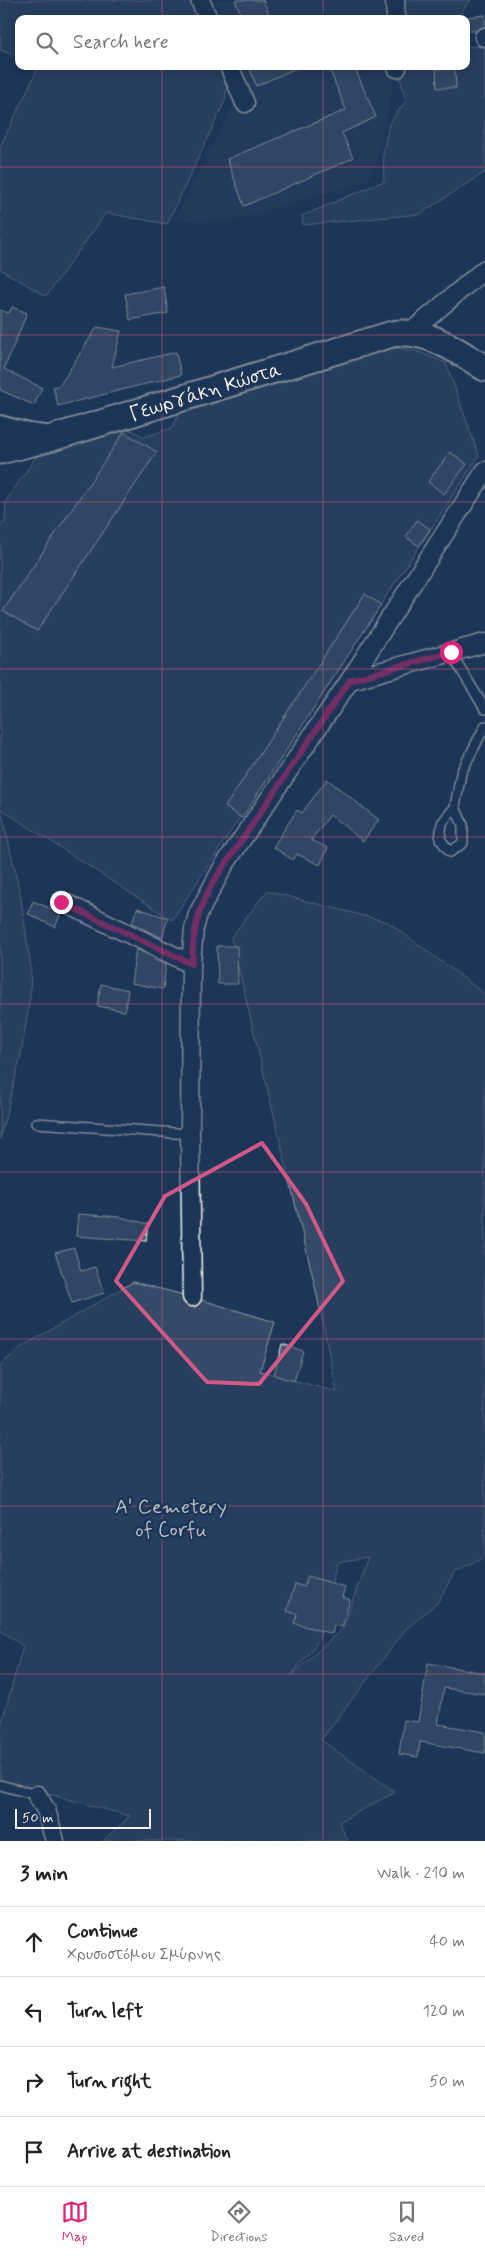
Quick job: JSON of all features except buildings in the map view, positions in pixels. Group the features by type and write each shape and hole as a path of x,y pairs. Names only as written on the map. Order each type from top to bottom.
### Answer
{"main road":[{"path":"410,333 439,341 485,368"},
{"name":"Γεωργάκη Κώστα","path":"0,451 52,438 392,334 410,333"}],"street":[{"path":"200,0 206,15"},
{"path":"395,0 396,15"},
{"path":"231,70 245,103"},
{"path":"410,333 485,269"},
{"path":"0,427 29,435 52,438"},
{"path":"192,1297 190,1134 192,964 194,929 198,914 212,884 350,680 485,471"},
{"path":"350,680 485,643"},
{"path":"61,902 192,964"},
{"path":"37,1795 46,1810 55,1841"}],"lane":[{"path":"451,652 485,709"},
{"path":"454,807 461,774 485,726"},
{"path":"36,1122 190,1134"},
{"path":"0,1785 37,1795"}],"highlighted area":[{"path":"262,1143 306,1204 343,1281 259,1384 207,1382 116,1281 165,1196"}],"shaded area":[{"path":"207,0 386,0 388,15 213,15"},
{"path":"237,70 392,70 393,85 387,119 376,164 368,181 233,221 174,220 232,107 249,101"}],"green space":[{"path":"0,0 196,0 202,15 15,15 15,56 0,50"},
{"path":"395,0 471,0 462,11 462,15 396,15"},
{"path":"470,46 485,47 485,172 420,214 303,225 302,216 384,181 383,153 389,124 406,101 398,70 470,70"},
{"path":"37,70 228,70 225,101 167,224 106,213 46,296 0,269 0,147"},
{"path":"395,348 414,350 446,363 479,456 172,920 1,809 20,893 31,968 30,997 21,1054 0,1139 0,523 5,523 6,501 36,457 130,429 144,437 172,428 180,413 324,367"},
{"name":"A' Cemetery of Corfu","path":"267,891 388,922 485,994 485,1557 454,1573 438,1602 406,1629 321,1740 395,1792 339,1822 348,1841 103,1841 130,1816 0,1781 0,1729 23,1646 0,1630 0,1365 23,1346 133,1282 192,1297 275,1322 260,1371 337,1392 315,1286 231,937","holes":["368,1557 343,1628 291,1676 313,1649 320,1637 337,1562"]}],"route":[{"path":"61,902 192,964 194,929 203,901 212,884 350,680 451,652"}]}
